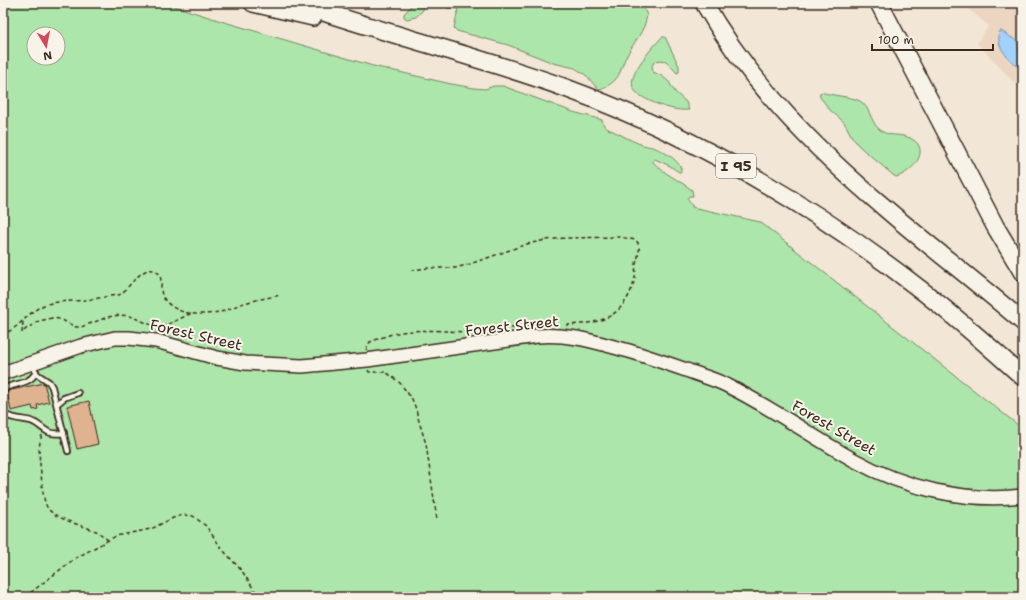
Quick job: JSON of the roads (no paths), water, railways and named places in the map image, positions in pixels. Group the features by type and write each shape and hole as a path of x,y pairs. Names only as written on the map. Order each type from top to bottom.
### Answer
{"highway":[{"path":"252,3 426,43"},
{"name":"I 95","path":"298,3 532,76 623,110 690,141 755,176 829,223 900,274 982,340 1023,377"},
{"path":"704,3 726,39 752,74 810,139 885,209 1023,322"},
{"path":"879,3 995,226 1023,273"}],"street":[{"name":"Forest Street","path":"3,373 34,368 97,341 115,338 156,341 217,358 259,365 302,366 367,360 543,336 580,338 673,365 726,385 761,404 854,460 891,478 926,489 964,495 982,497 1023,496"}],"lane":[{"path":"3,389 29,381 34,377 34,368"},
{"path":"34,368 49,382 52,387 68,451"},
{"path":"57,404 64,398 78,393"},
{"path":"3,414 34,422 43,430 50,433 64,433"}],"water":[{"path":"1000,31 1017,41 1019,66 1016,66 1000,46"}]}
